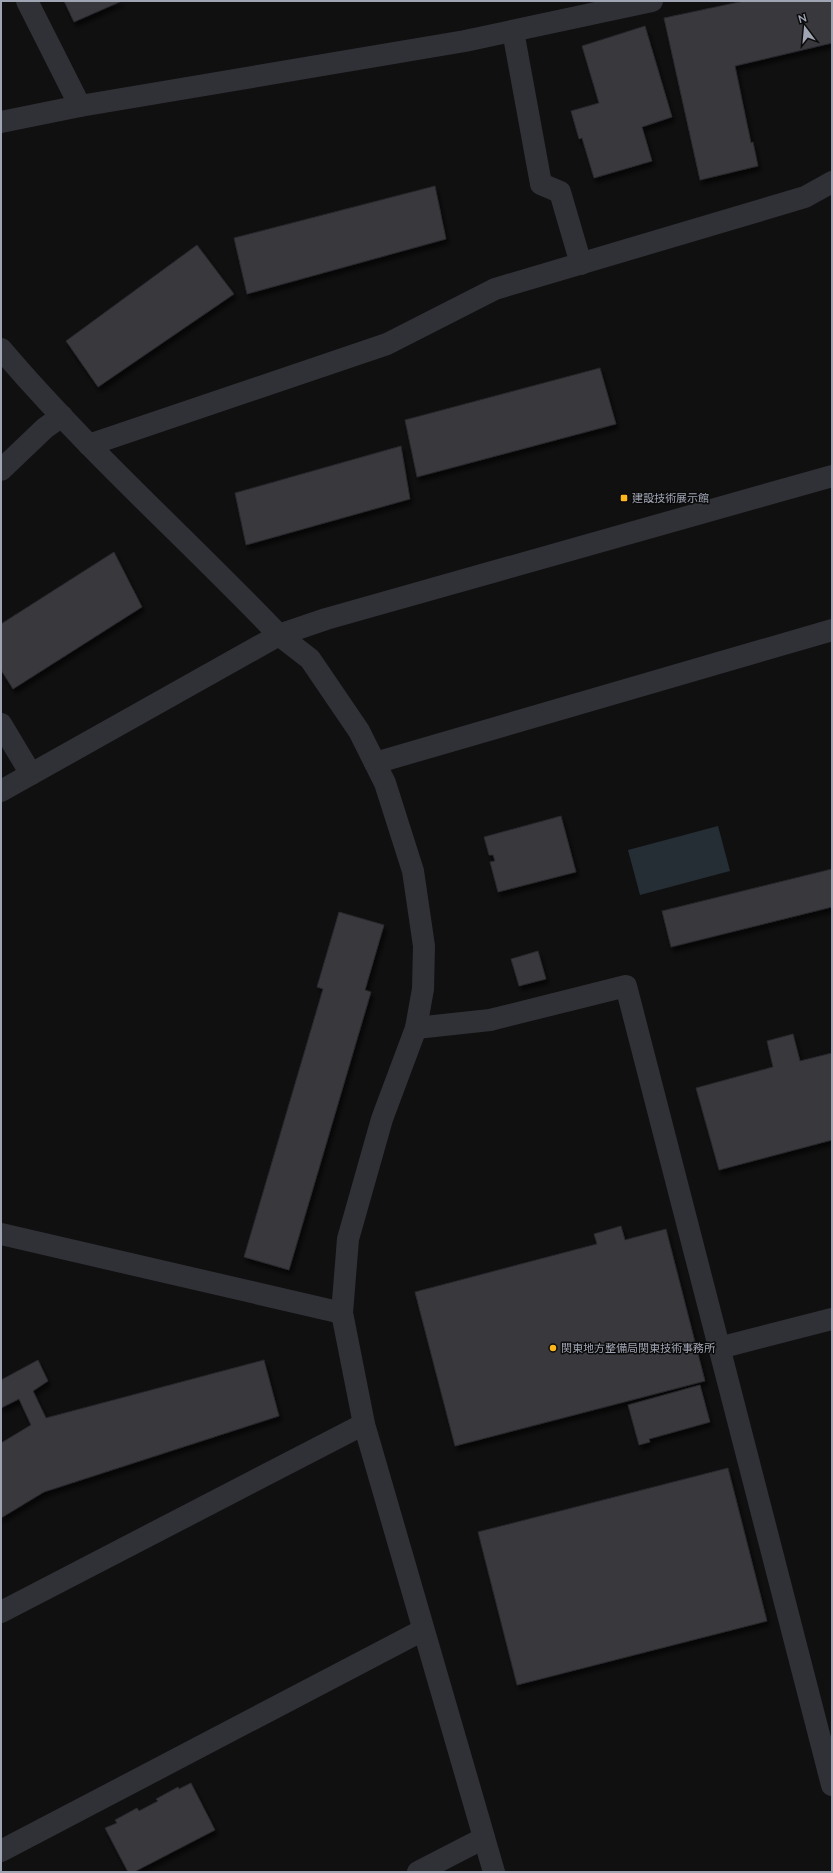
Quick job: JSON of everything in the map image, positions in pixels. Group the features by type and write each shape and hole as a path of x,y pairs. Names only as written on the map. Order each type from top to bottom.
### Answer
{"street":[{"path":"27,1 80,106"},
{"path":"1,122 80,106 465,41 652,1"},
{"path":"512,31 541,184 560,192 581,264"},
{"path":"89,444 387,344 495,289 805,197 832,182"},
{"path":"1,349 26,378 89,444 278,635 310,659 319,670 359,731 385,783 413,871 424,946 424,989 416,1028 382,1119 348,1239 342,1313 364,1424 494,1872"},
{"path":"1,470 45,428 62,416"},
{"path":"1,791 278,635 326,619 832,476"},
{"path":"375,763 832,630"},
{"path":"1,724 31,774"},
{"path":"416,1028 490,1020 626,986 832,1785"},
{"path":"1,1234 342,1313"},
{"path":"719,1348 832,1319"},
{"path":"1,1612 364,1424"},
{"path":"1,1851 423,1630"},
{"path":"418,1872 484,1838"}],"shaded area":[{"path":"718,826 730,871 640,895 628,850"}],"building":[{"path":"64,1 122,1 74,22"},
{"path":"744,1 832,1 832,43 735,66 751,143 753,142 758,166 700,180 664,18"},
{"path":"645,26 672,117 642,127 652,161 594,178 582,138 579,139 571,111 599,103 582,46"},
{"path":"435,186 446,239 247,294 234,238"},
{"path":"197,245 234,294 98,387 66,341"},
{"path":"600,368 616,424 417,477 405,420"},
{"path":"401,446 410,499 246,545 235,493"},
{"path":"114,552 142,607 13,689 1,670 1,624"},
{"path":"561,816 576,872 498,892 490,862 495,861 493,855 489,855 484,837"},
{"path":"832,869 832,907 671,947 662,911"},
{"path":"339,912 384,925 365,990 371,992 289,1270 244,1257 323,989 317,987"},
{"path":"538,951 546,979 519,986 511,959"},
{"path":"793,1034 800,1061 832,1053 832,1140 719,1170 696,1088 773,1067 767,1041"},
{"path":"621,1226 625,1240 666,1229 705,1381 455,1446 415,1292 597,1244 594,1234"},
{"path":"38,1360 48,1381 33,1391 46,1418 264,1360 279,1416 44,1492 1,1518 1,1443 31,1425 19,1399 1,1408 1,1380"},
{"path":"700,1385 710,1422 649,1439 650,1442 639,1445 628,1405"},
{"path":"728,1468 767,1621 517,1685 478,1532"},
{"path":"191,1783 215,1830 134,1872 128,1872 105,1828 117,1823 115,1820 137,1808 139,1811 158,1801 156,1799 178,1787 179,1789"}],"place":[{"name":"建設技術展示館","path":"624,498"},
{"name":"関東地方整備局関東技術事務所","path":"553,1348"}]}
